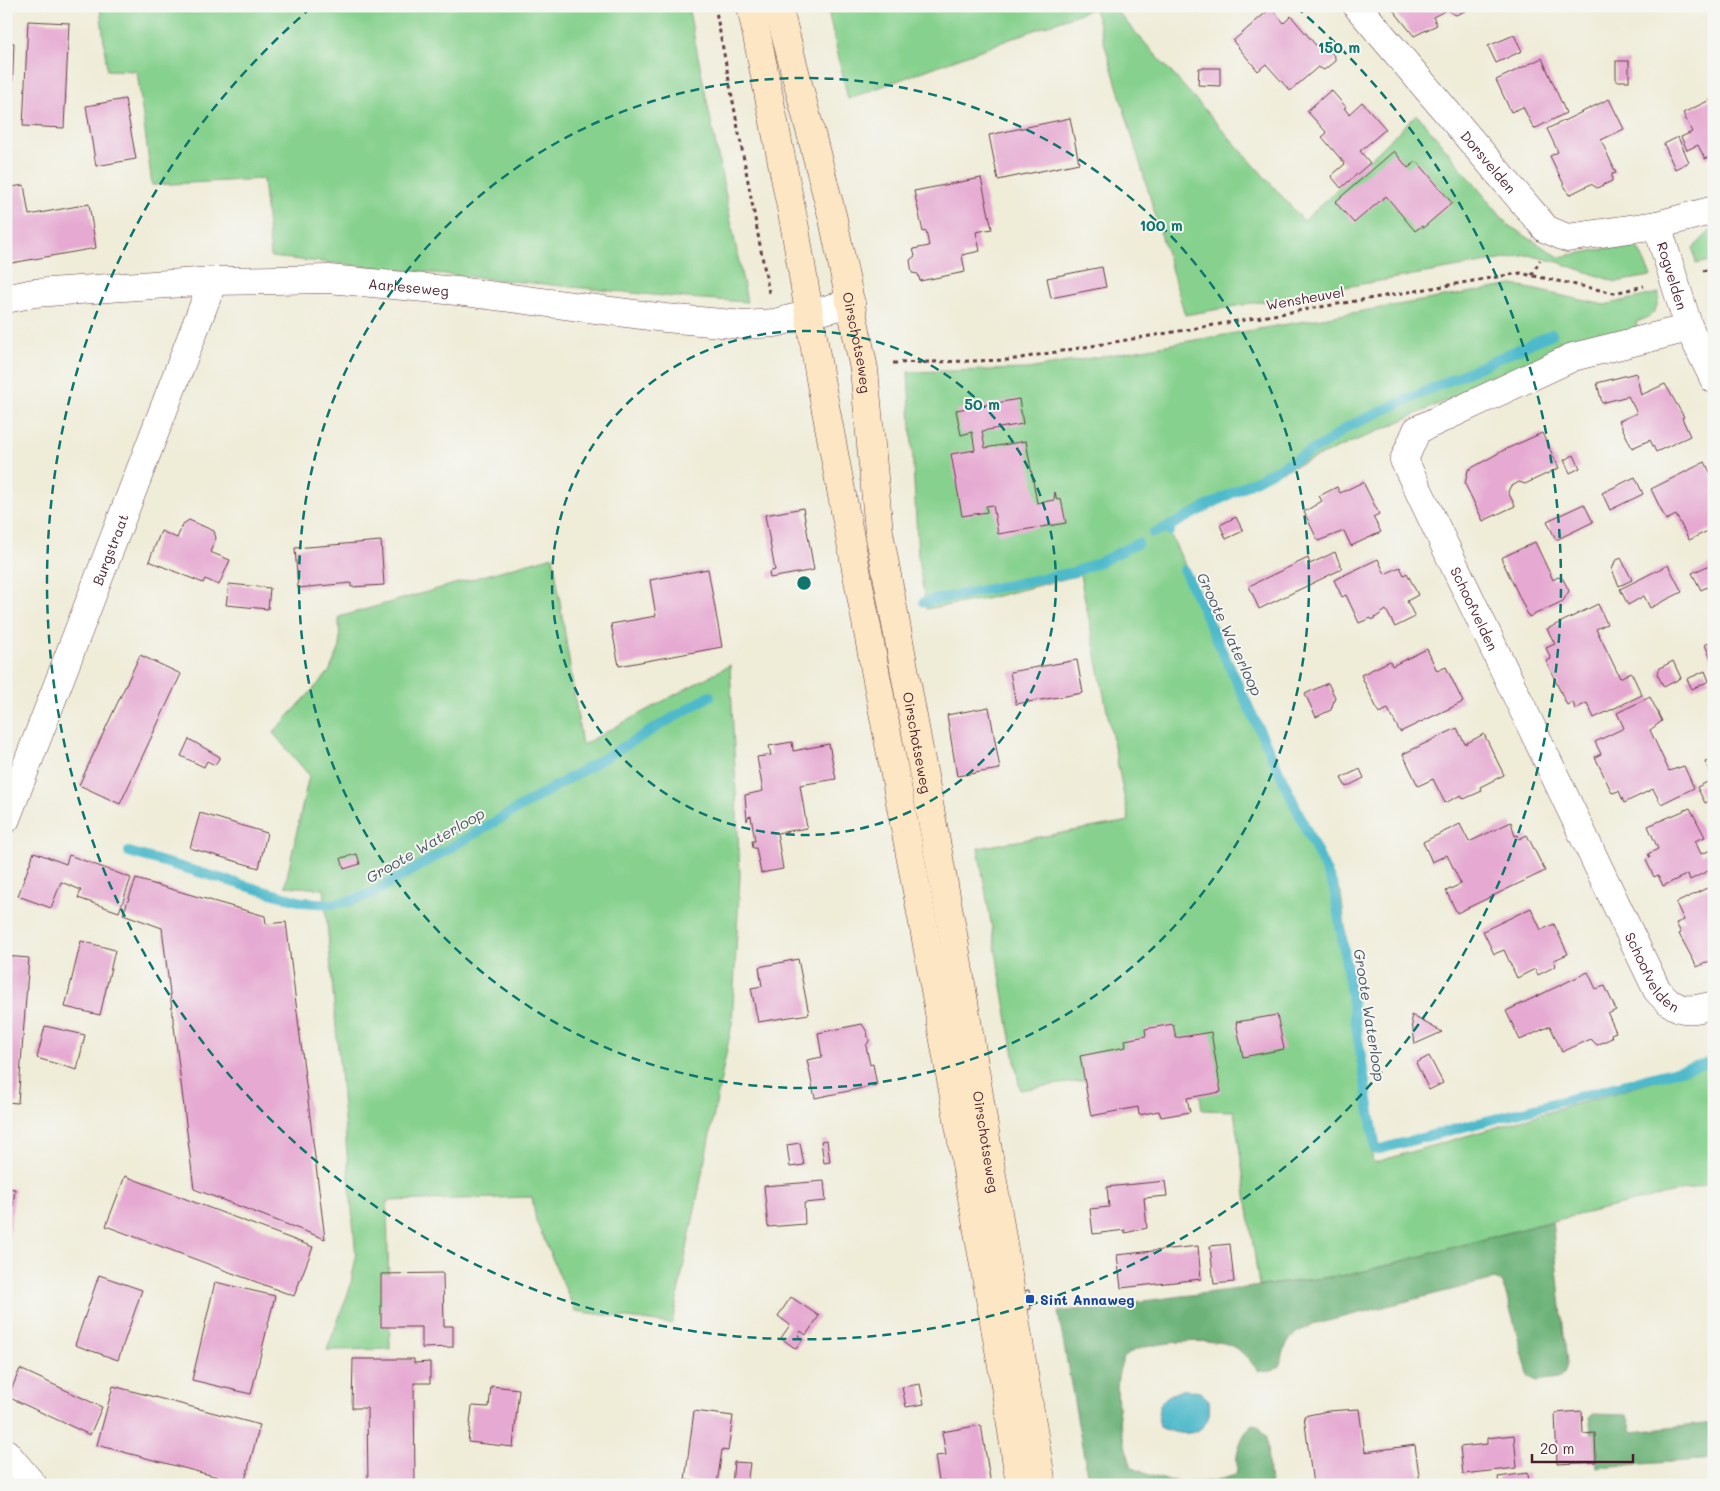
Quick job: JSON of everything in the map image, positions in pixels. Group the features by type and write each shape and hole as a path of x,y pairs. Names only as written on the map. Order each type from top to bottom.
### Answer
{"main road":[{"name":"Oirschotseweg","path":"751,6 795,228 809,314 923,924 1003,1372 1020,1485"},
{"name":"Oirschotseweg","path":"778,6 833,220 864,369 879,532 953,934 1042,1485"}],"street":[{"name":"Dorsvelden","path":"1356,6 1546,229 1567,238 1657,225"},
{"name":"Rogvelden","path":"1714,210 1657,225 1689,328 1714,379"},
{"name":"Aarleseweg","path":"6,298 34,293 213,281 329,279 457,291 675,319 744,325 775,323 851,303"},
{"name":"Burgstraat","path":"6,819 213,281"},
{"name":"Schoofvelden","path":"1689,328 1573,357 1416,430 1404,460 1657,990 1670,1005 1693,1010 1714,1005"},
{"path":"6,1453 34,1485"}],"path":[{"path":"715,6 775,323"},
{"name":"Wensheuvel","path":"896,362 1009,360 1520,273 1614,293 1714,268"}],"green space":[{"path":"100,6 688,6 747,302 673,297 271,257 263,179 152,185 137,71 107,70"},
{"path":"827,6 1112,6 1304,221 1417,114 1508,225 1559,257 1620,246 1638,248 1651,276 1616,282 1558,262 1528,255 1185,315 1094,8 848,99"},
{"path":"1714,227 1714,260 1696,264 1693,248"},
{"path":"1513,285 1604,305 1659,293 1654,312 1647,318 1636,322 1638,330 1567,346 1381,430 1238,490 1167,527 1341,893 1373,1163 1714,1064 1714,1183 1552,1221 1354,1274 1259,1286 1234,1111 1202,1110 1196,1064 1020,1090 978,848 1129,821 1080,575 985,599 926,609 918,556 908,372 1028,369"},
{"path":"553,556 582,745 730,665 740,876 732,1024 672,1324 575,1311 536,1221 532,1197 387,1201 390,1349 327,1350 350,1288 356,1257 324,889 285,886 309,775 273,733 329,672 340,647 339,617"},
{"path":"1552,1221 1567,1364 1564,1374 1559,1378 1537,1381 1529,1377 1506,1294 1501,1282 1495,1279 1312,1325 1299,1331 1289,1340 1280,1364 1273,1371 1258,1371 1241,1352 1232,1346 1218,1342 1172,1343 1141,1348 1124,1358 1118,1383 1117,1397 1121,1428 1132,1467 1156,1477 1182,1482 1209,1481 1235,1475 1239,1446 1252,1424 1258,1425 1266,1436 1270,1485 1089,1485 1058,1312 1354,1274"},
{"path":"1592,1414 1627,1415 1632,1432 1714,1423 1714,1459 1597,1467 1589,1417"}],"water":[{"path":"1186,1389 1200,1392 1209,1400 1207,1420 1203,1427 1188,1433 1179,1433 1160,1427 1158,1412 1163,1401 1172,1394"}],"building":[{"path":"1390,6 1466,6 1465,11 1456,15 1451,13 1449,9 1433,17 1437,25 1414,36"},
{"path":"1271,8 1284,23 1291,16 1319,49 1326,46 1335,57 1335,61 1324,70 1318,67 1290,91 1266,64 1258,71 1233,41"},
{"path":"28,21 69,23 64,128 23,126"},
{"path":"1514,35 1522,51 1496,63 1488,46"},
{"path":"6,42 14,43 12,93 6,93"},
{"path":"1542,58 1566,113 1534,129 1523,107 1511,112 1496,80"},
{"path":"1616,61 1629,61 1629,81 1616,81"},
{"path":"1199,68 1220,68 1220,86 1198,85"},
{"path":"1331,90 1346,107 1344,108 1349,114 1362,102 1386,129 1360,151 1370,163 1341,188 1331,176 1345,164 1322,137 1327,133 1307,111"},
{"path":"1714,98 1714,155 1705,159 1698,145 1687,150 1681,137 1692,132 1683,113"},
{"path":"125,99 136,159 96,166 86,106"},
{"path":"1609,99 1624,129 1601,140 1616,173 1612,174 1612,181 1597,188 1591,184 1569,195 1550,156 1558,152 1547,129"},
{"path":"1070,118 1079,163 998,180 989,135"},
{"path":"1678,137 1689,162 1675,169 1664,144"},
{"path":"1394,151 1408,168 1417,161 1452,203 1423,228 1422,226 1415,231 1386,196 1354,223 1335,202"},
{"path":"981,178 992,229 976,232 980,251 962,255 965,272 920,281 918,274 912,273 910,260 915,256 913,249 929,246 926,231 923,232 914,191"},
{"path":"24,185 29,215 89,204 96,248 6,264 6,188"},
{"path":"1102,267 1106,287 1051,298 1047,278"},
{"path":"1636,373 1641,395 1665,384 1684,417 1682,418 1690,436 1656,452 1650,440 1632,448 1619,421 1637,413 1628,396 1602,403 1597,383"},
{"path":"1019,399 1023,424 982,431 985,448 1026,441 1037,503 1054,500 1055,492 1057,500 1061,499 1066,523 998,534 993,505 986,506 987,512 962,516 951,454 975,450 972,432 961,435 956,410"},
{"path":"1542,433 1559,468 1525,484 1519,482 1510,487 1508,492 1515,506 1483,521 1465,484 1468,470 1504,450"},
{"path":"1574,455 1580,468 1570,473 1564,460"},
{"path":"1705,462 1714,480 1714,528 1689,540 1676,515 1666,520 1651,489"},
{"path":"1635,477 1643,494 1610,510 1602,493"},
{"path":"1363,482 1379,514 1373,517 1381,532 1351,546 1344,531 1318,541 1304,512 1322,501 1319,496 1337,487 1340,493"},
{"path":"1584,504 1593,522 1556,540 1547,521"},
{"path":"803,508 814,570 770,578 769,572 775,570 765,515"},
{"path":"1236,517 1243,531 1226,539 1220,525"},
{"path":"189,520 214,531 216,538 210,552 230,560 219,585 205,579 203,583 149,561 161,531 177,538 183,524"},
{"path":"381,541 384,585 351,587 351,583 298,588 295,548"},
{"path":"1535,542 1553,580 1558,577 1563,579 1569,591 1563,601 1529,617 1501,558"},
{"path":"1335,552 1342,569 1259,609 1249,586 1308,558 1310,564"},
{"path":"1621,558 1632,580 1619,586 1612,570 1615,561"},
{"path":"1378,559 1385,574 1400,567 1404,575 1407,573 1418,595 1407,601 1415,617 1395,627 1386,610 1372,620 1371,618 1359,623 1346,595 1342,597 1334,580"},
{"path":"1714,563 1714,603 1707,587 1701,590 1692,573"},
{"path":"1668,565 1682,592 1650,608 1644,596 1628,605 1620,589"},
{"path":"708,569 722,647 619,666 611,624 656,616 650,580"},
{"path":"229,584 270,588 268,609 226,605"},
{"path":"1598,604 1607,624 1596,629 1620,678 1631,672 1642,695 1594,718 1587,703 1575,709 1573,702 1567,705 1546,661 1551,659 1546,648 1555,644 1547,629"},
{"path":"1714,640 1714,661 1712,661 1705,645"},
{"path":"1427,649 1437,671 1446,667 1463,702 1400,732 1388,709 1379,713 1361,675 1390,661 1392,666"},
{"path":"140,655 181,674 120,804 79,785"},
{"path":"1077,660 1083,693 1016,704 1010,672"},
{"path":"1673,661 1681,678 1664,687 1657,674 1660,668"},
{"path":"1705,671 1709,681 1692,689 1687,679"},
{"path":"1328,683 1335,697 1331,710 1316,717 1305,694"},
{"path":"1650,697 1662,721 1650,730 1669,771 1684,766 1694,788 1661,804 1653,789 1624,803 1619,791 1612,793 1595,757 1601,754 1595,742 1624,728 1617,713"},
{"path":"989,707 1000,769 957,776 947,715"},
{"path":"1457,728 1465,744 1484,734 1504,775 1480,787 1482,791 1464,799 1461,795 1445,803 1433,779 1418,786 1403,754"},
{"path":"189,739 220,757 215,765 207,761 204,767 181,756"},
{"path":"792,742 793,751 829,744 836,779 800,785 807,828 777,833 783,869 761,873 756,848 753,848 752,841 755,841 751,816 748,817 747,821 745,795 763,791 757,757 771,755 769,746"},
{"path":"1714,758 1714,777 1712,778 1705,762"},
{"path":"1360,769 1364,778 1346,787 1341,778"},
{"path":"1714,779 1714,799 1705,803 1697,787"},
{"path":"1690,808 1705,837 1695,841 1701,854 1714,849 1714,868 1690,880 1688,874 1663,886 1658,875 1654,877 1646,860 1650,858 1648,854 1658,849 1648,826"},
{"path":"200,813 267,833 259,868 190,848"},
{"path":"1511,822 1515,836 1518,835 1519,839 1527,835 1545,871 1457,913 1446,891 1461,884 1447,855 1432,862 1423,842 1460,824 1469,842"},
{"path":"34,852 66,864 69,855 131,878 119,912 78,898 81,890 61,882 51,908 18,896"},
{"path":"357,854 360,864 344,869 341,858"},
{"path":"136,879 265,916 266,924 286,922 325,1239 194,1189 162,928 123,914"},
{"path":"1707,888 1714,901 1714,959 1697,967 1679,934 1681,933 1676,923 1684,920 1676,903"},
{"path":"1531,908 1541,930 1554,924 1568,954 1554,960 1556,966 1538,975 1535,969 1517,978 1504,950 1494,954 1483,931"},
{"path":"81,941 115,950 100,1015 65,1007"},
{"path":"6,956 29,958 18,1103 6,1102"},
{"path":"798,959 809,1014 758,1022 751,988 762,986 759,967"},
{"path":"1588,972 1596,989 1605,986 1616,1010 1608,1014 1616,1032 1611,1034 1612,1038 1597,1045 1591,1039 1562,1052 1550,1026 1520,1040 1506,1011"},
{"path":"1277,1015 1284,1049 1243,1057 1236,1022"},
{"path":"1411,1015 1433,1027 1442,1032 1415,1044"},
{"path":"862,1024 867,1032 869,1041 866,1046 870,1065 873,1064 877,1085 815,1098 807,1060 822,1057 818,1033"},
{"path":"1173,1024 1176,1038 1211,1032 1221,1092 1187,1098 1190,1112 1161,1117 1159,1111 1139,1115 1138,1107 1091,1116 1080,1056 1126,1047 1125,1040 1146,1036 1145,1029"},
{"path":"45,1026 85,1035 77,1070 37,1058"},
{"path":"1429,1056 1443,1083 1429,1090 1416,1063"},
{"path":"827,1140 830,1162 824,1163 821,1141"},
{"path":"800,1143 804,1165 790,1167 787,1145"},
{"path":"125,1176 313,1247 294,1296 106,1226"},
{"path":"824,1181 826,1201 804,1203 805,1224 768,1227 764,1186"},
{"path":"1165,1181 1167,1196 1144,1198 1147,1228 1125,1233 1125,1230 1093,1234 1090,1209 1109,1207 1107,1187"},
{"path":"6,1188 15,1189 7,1252 6,1252"},
{"path":"1230,1244 1234,1282 1214,1284 1210,1246"},
{"path":"1198,1246 1201,1279 1121,1288 1117,1255"},
{"path":"443,1273 444,1326 453,1326 453,1347 422,1348 422,1327 381,1327 381,1274"},
{"path":"99,1275 142,1290 118,1360 75,1345"},
{"path":"215,1282 275,1296 251,1394 192,1380"},
{"path":"1029,1290 1031,1309 1025,1310 1022,1291"},
{"path":"791,1297 819,1316 806,1335 801,1331 798,1336 803,1339 796,1349 781,1338 790,1325 778,1316"},
{"path":"353,1359 414,1359 414,1363 430,1362 430,1383 414,1383 415,1485 368,1485 367,1408 352,1408"},
{"path":"20,1369 102,1407 90,1435 8,1397"},
{"path":"920,1384 924,1404 906,1407 902,1387"},
{"path":"113,1386 260,1425 244,1484 97,1445"},
{"path":"491,1386 519,1389 513,1447 468,1442 472,1406 489,1407"},
{"path":"1359,1409 1365,1452 1415,1445 1420,1483 1313,1485 1304,1416 1328,1411"},
{"path":"694,1411 733,1416 728,1451 722,1450 717,1484 685,1480"},
{"path":"1582,1411 1583,1434 1595,1433 1596,1462 1557,1464 1555,1413"},
{"path":"981,1425 991,1485 945,1485 944,1480 939,1481 935,1456 946,1455 942,1432"},
{"path":"1514,1435 1517,1468 1463,1474 1460,1447 1487,1444 1487,1438"},
{"path":"734,1462 750,1463 747,1485 732,1485"},
{"path":"1528,1473 1529,1485 1499,1485 1498,1477"}],"waterway":[{"path":"1170,526 1326,443 1347,427 1552,334"},
{"name":"Groote Waterloop","path":"1153,533 1170,526 1170,531"},
{"name":"Groote Waterloop","path":"924,602 1074,572 1102,561 1138,543"},
{"name":"Groote Waterloop","path":"1184,570 1334,888 1376,1150 1714,1061"},
{"name":"Groote Waterloop","path":"129,852 302,902 330,904 351,901 375,892 710,696"}],"place":[{"name":"Sint Annaweg","path":"1030,1299"}]}
